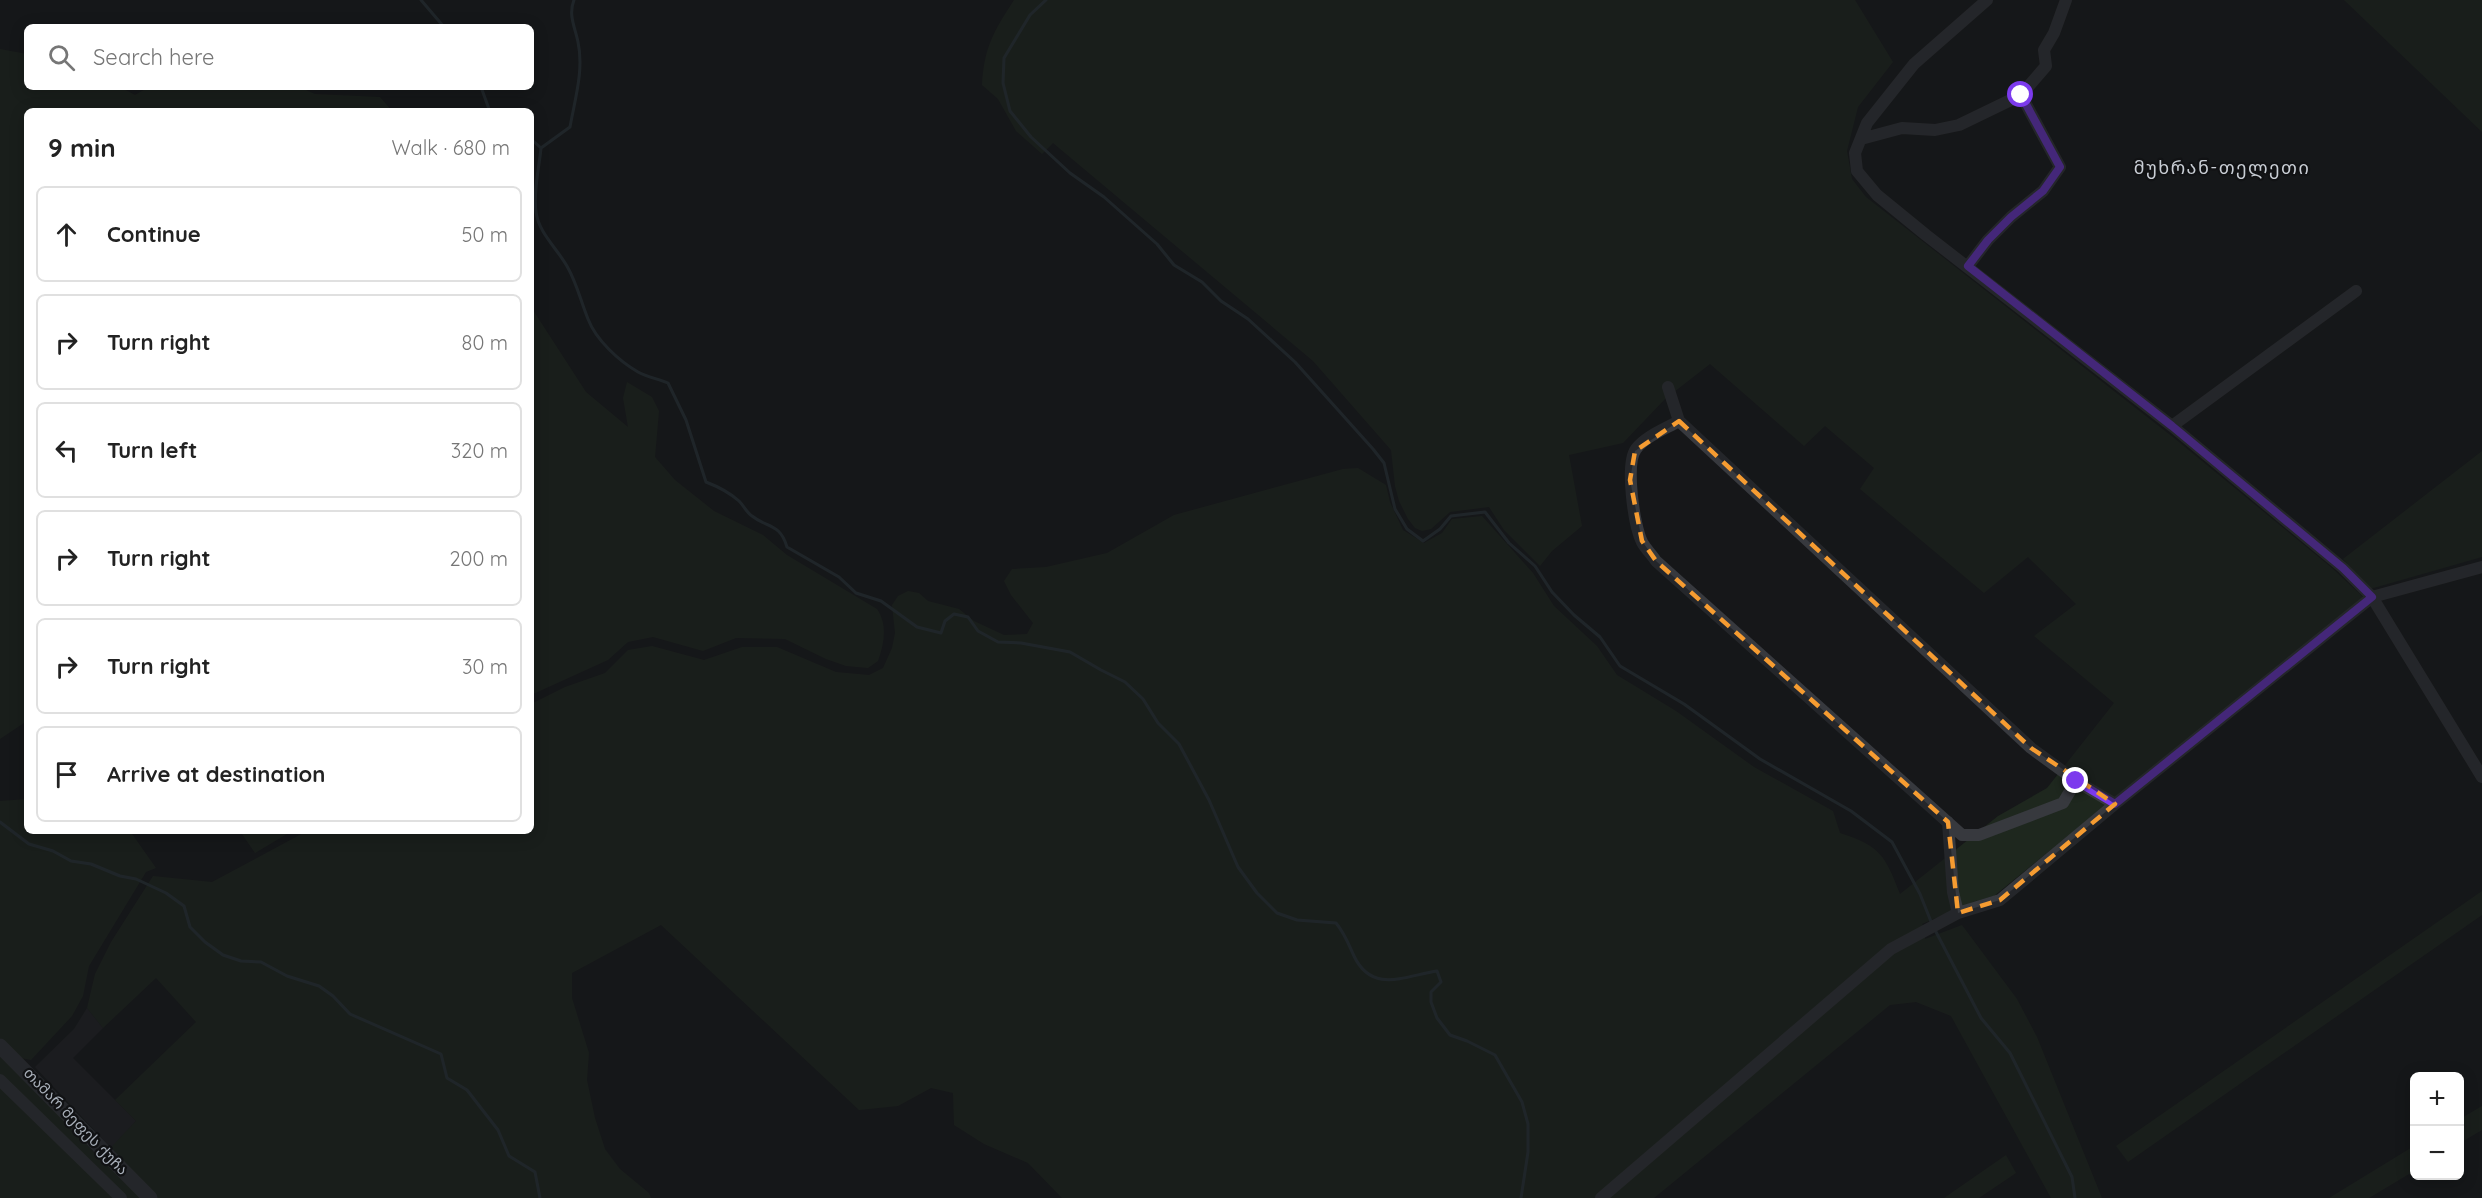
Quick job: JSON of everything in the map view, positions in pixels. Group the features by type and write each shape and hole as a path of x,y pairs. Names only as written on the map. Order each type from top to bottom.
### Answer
{"street":[{"path":"1987,0 1974,5 1914,64 1867,123 1855,153 1857,171 1877,195 2172,426 2343,568 2372,597 2482,777"},
{"path":"1861,139 1902,128 1935,129 1959,125 2021,95 2046,66 2044,50 2055,33 2066,0"},
{"path":"1968,266 1996,232 2043,191 2060,167 2021,95"},
{"path":"2172,426 2356,291"},
{"path":"1668,387 1679,421 2031,748 2076,781 2115,804"},
{"path":"1679,421 1649,438 1635,451 1630,480 1633,506 1642,541 1656,561 1962,835 1979,835 2063,803 2076,781"},
{"path":"1600,1198 1891,949 1958,914 2000,900 2115,804 2372,597 2482,567"},
{"path":"1948,822 1953,892 1958,914"},
{"name":"თამარ მეფეს ქუჩა","path":"0,1046 150,1198"},
{"path":"0,1080 120,1198"}],"highlighted area":[{"path":"1679,421 2031,748 2115,804 2000,900 1958,913 1948,822 1656,561 1642,541 1630,480 1635,451"}],"shaded area":[{"path":"1014,0 1855,0 1893,62 1858,107 1847,151 1852,179 1866,197 2174,438 2332,568 2363,597 1994,896 1973,902 1922,924 1925,928 1925,939 1962,925 2017,999 2037,1037 2102,1198 2051,1198 1951,1016 1916,1002 1890,1005 1654,1198 1062,1198 1028,1163 984,1144 954,1125 953,1093 931,1088 898,1106 859,1110 661,925 572,973 572,998 589,1053 587,1080 595,1118 605,1149 620,1169 649,1193 651,1198 0,1198 0,1055 100,1159 136,1121 115,1100 196,1022 156,978 103,1028 87,1008 95,974 111,942 153,876 212,882 301,834 534,834 534,702 565,687 605,673 628,650 652,646 704,660 742,647 777,647 836,672 869,675 883,668 892,648 895,633 892,605 898,596 908,591 919,593 928,601 959,609 974,621 1004,635 1027,634 1033,623 1011,595 1004,581 1012,569 1046,567 1107,553 1174,515 1343,469 1358,468 1386,485 1390,502 1403,530 1424,543 1442,533 1452,519 1482,516 1533,573 1554,606 1597,646 1617,675 1676,711 1754,767 1833,811 1840,833 1865,843 1880,854 1900,894 1998,816 2047,788 2114,703 2034,636 2076,604 2028,557 1984,593 1860,489 1874,468 1825,426 1804,446 1710,364 1665,399 1623,443 1569,455 1582,526 1552,551 1540,566 1504,530 1489,507 1450,512 1431,529 1422,531 1415,528 1399,501 1391,450 1313,361 1053,143 1042,154 1016,131 998,99 982,85 985,60 991,40"},
{"path":"2344,0 2482,0 2482,132"},
{"path":"0,49 24,53 24,90 126,90 135,95 144,90 306,90 315,94 380,97 389,108 24,108 24,723 0,739"},
{"path":"534,312 586,392 628,427 623,398 627,382 652,397 659,411 655,457 675,480 714,511 763,535 787,555 877,609 884,628 878,661 868,668 846,666 785,639 736,638 703,651 653,637 628,642 608,660 534,694"},
{"path":"2482,451 2482,557 2370,589 2343,559"},
{"path":"24,799 24,834 132,834 156,868 146,872 89,966 83,996 72,1016 31,1060 21,1058 0,1038 0,801"},
{"path":"242,834 287,834 255,853"},
{"path":"2482,891 2482,915 2128,1162 2116,1146"},
{"path":"87,1008 103,1028 73,1058 136,1121 111,1148 35,1067 74,1029"},
{"path":"2482,1106 2482,1130 2464,1141 2464,1126 2464,1117"},
{"path":"2410,1148 2410,1173 2369,1198 2329,1198"},
{"path":"2006,1155 2016,1173 1979,1198 1944,1198"}],"waterway":[{"path":"421,0 441,24"},
{"path":"574,0 572,16 580,53 578,84 570,127 541,148 535,197 538,220 568,268 588,319 602,342 623,362 638,372 668,383 686,420 706,482 731,495 750,515 777,530 787,547 839,577 856,593 881,601 917,627 941,633 945,621 954,614 968,617 978,631 998,642 1021,643 1070,652 1125,682 1143,699 1158,723 1179,744 1209,800 1238,867 1257,893 1277,913 1297,920 1336,923 1361,968 1380,979 1390,980 1437,971 1441,982 1431,992 1431,1002 1437,1018 1450,1035 1495,1055 1522,1102 1528,1124 1528,1152 1521,1198"},
{"path":"1046,0 1030,15 1004,58 1003,83 1010,111 1031,137 1070,173 1104,197 1157,244 1174,265 1202,282 1221,301 1248,319 1295,362 1384,463 1395,509 1407,529 1423,541 1440,529 1451,516 1485,512 1509,543 1535,566 1552,592 1600,637 1620,666 1684,704 1760,759 1851,811 1892,842 1920,894 1932,924"},
{"path":"482,90 489,108"},
{"path":"534,142 541,148"},
{"path":"0,822 29,844 53,851 71,861 91,864 120,876 136,879 166,893 184,906 190,927 223,955 241,961 261,962 287,976 319,986 333,996 350,1014 441,1054 447,1078 467,1090 498,1130 509,1156 535,1172 540,1198"},
{"path":"1935,930 1981,1018 2010,1053 2072,1177 2075,1198"}],"district":[{"name":"მუხრან-თელეთი","path":"2222,167"}],"route":[{"path":"2021,95 2060,167 2043,191 2011,217 1988,240 1968,266 2172,426 2343,568 2372,597 2115,804 2076,781"}]}
